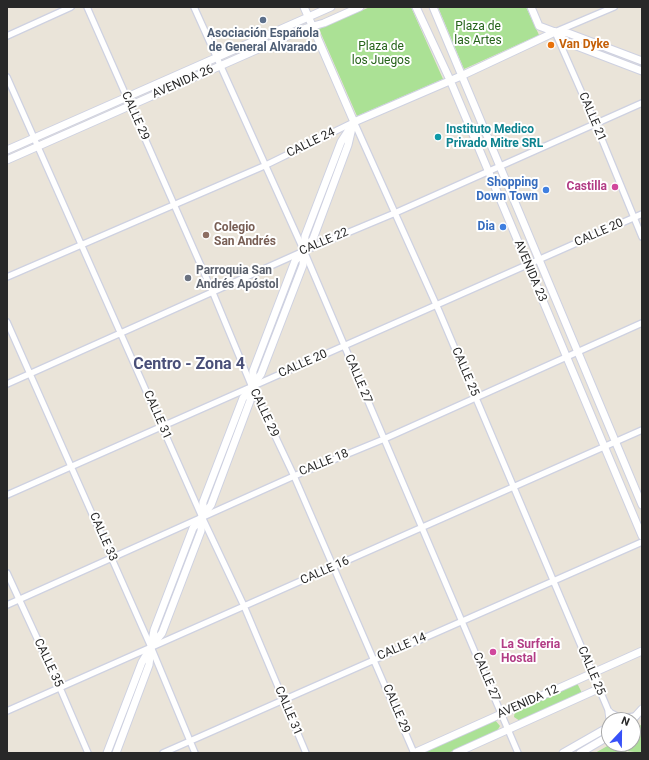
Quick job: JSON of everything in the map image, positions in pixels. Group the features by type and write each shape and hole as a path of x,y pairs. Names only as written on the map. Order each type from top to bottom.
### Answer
{"main road":[{"name":"CALLE 25","path":"304,7 354,122"},
{"name":"AVENIDA 26","path":"7,150 331,7"},
{"name":"AVENIDA 26","path":"7,160 220,66 360,7"},
{"name":"AVENIDA 23","path":"416,7 450,80 642,536"},
{"name":"AVENIDA 23","path":"433,7 642,505"},
{"path":"531,7 539,26 554,32 568,33 642,61"},
{"name":"CALLE 24","path":"354,122 461,76 554,32"},
{"path":"554,32 566,42 642,71"},
{"path":"116,753 149,665 154,630 190,535 193,528 202,517 203,502 243,398 252,387 253,371 295,262 304,251 305,236 340,142 354,122"},
{"path":"107,753 142,662 151,647"},
{"name":"AVENIDA 12","path":"414,753 642,651"},
{"name":"AVENIDA 12","path":"456,753 598,689"},
{"path":"563,753 601,731"},
{"path":"580,753 601,741"}],"street":[{"path":"7,36 71,7"},
{"name":"CALLE 29","path":"87,7 213,293 252,387 294,476 375,659 414,753"},
{"name":"CALLE 27","path":"194,7 264,166 304,251 518,753"},
{"name":"CALLE 24","path":"554,32 614,7"},
{"name":"CALLE 21","path":"554,32 596,125 642,237"},
{"name":"CALLE 31","path":"7,77 202,517 244,606 306,753"},
{"name":"CALLE 22","path":"7,384 304,251 596,125 642,103"},
{"name":"CALLE 24","path":"7,277 264,166 354,122"},
{"name":"CALLE 25","path":"354,122 437,306 609,712"},
{"name":"CALLE 20","path":"7,495 642,214"},
{"name":"CALLE 33","path":"7,322 151,647 195,753"},
{"name":"CALLE 18","path":"7,605 294,476 384,439 642,323"},
{"name":"CALLE 16","path":"7,711 642,430"},
{"name":"CALLE 14","path":"163,753 642,542"},
{"name":"CALLE 35","path":"7,574 60,688 88,753"}],"green space":[{"name":"Plaza de los Juegos","path":"370,7 411,7 443,79 357,116 319,29"},
{"name":"Plaza de las Artes","path":"438,7 526,7 539,35 464,69"},
{"path":"577,683 582,693 520,721 514,717 515,710"},
{"path":"495,720 500,726 497,731 448,753 426,753 427,751"},
{"path":"642,724 642,753 634,752 641,752"},
{"path":"601,750 601,752 626,752 624,753 595,753"}],"place":[{"name":"Asociación Española de General Alvarado","path":"263,20"},
{"name":"Van Dyke","path":"551,45"},
{"name":"Instituto Medico Privado Mitre SRL","path":"438,137"},
{"name":"Castilla","path":"615,187"},
{"name":"Shopping Down Town","path":"546,190"},
{"name":"Dia","path":"503,227"},
{"name":"Colegio San Andrés","path":"206,235"},
{"name":"Parroquia San Andrés Apóstol","path":"188,278"},
{"name":"La Surferia Hostal","path":"493,652"}],"district":[{"name":"Centro - Zona 4","path":"189,365"}]}
